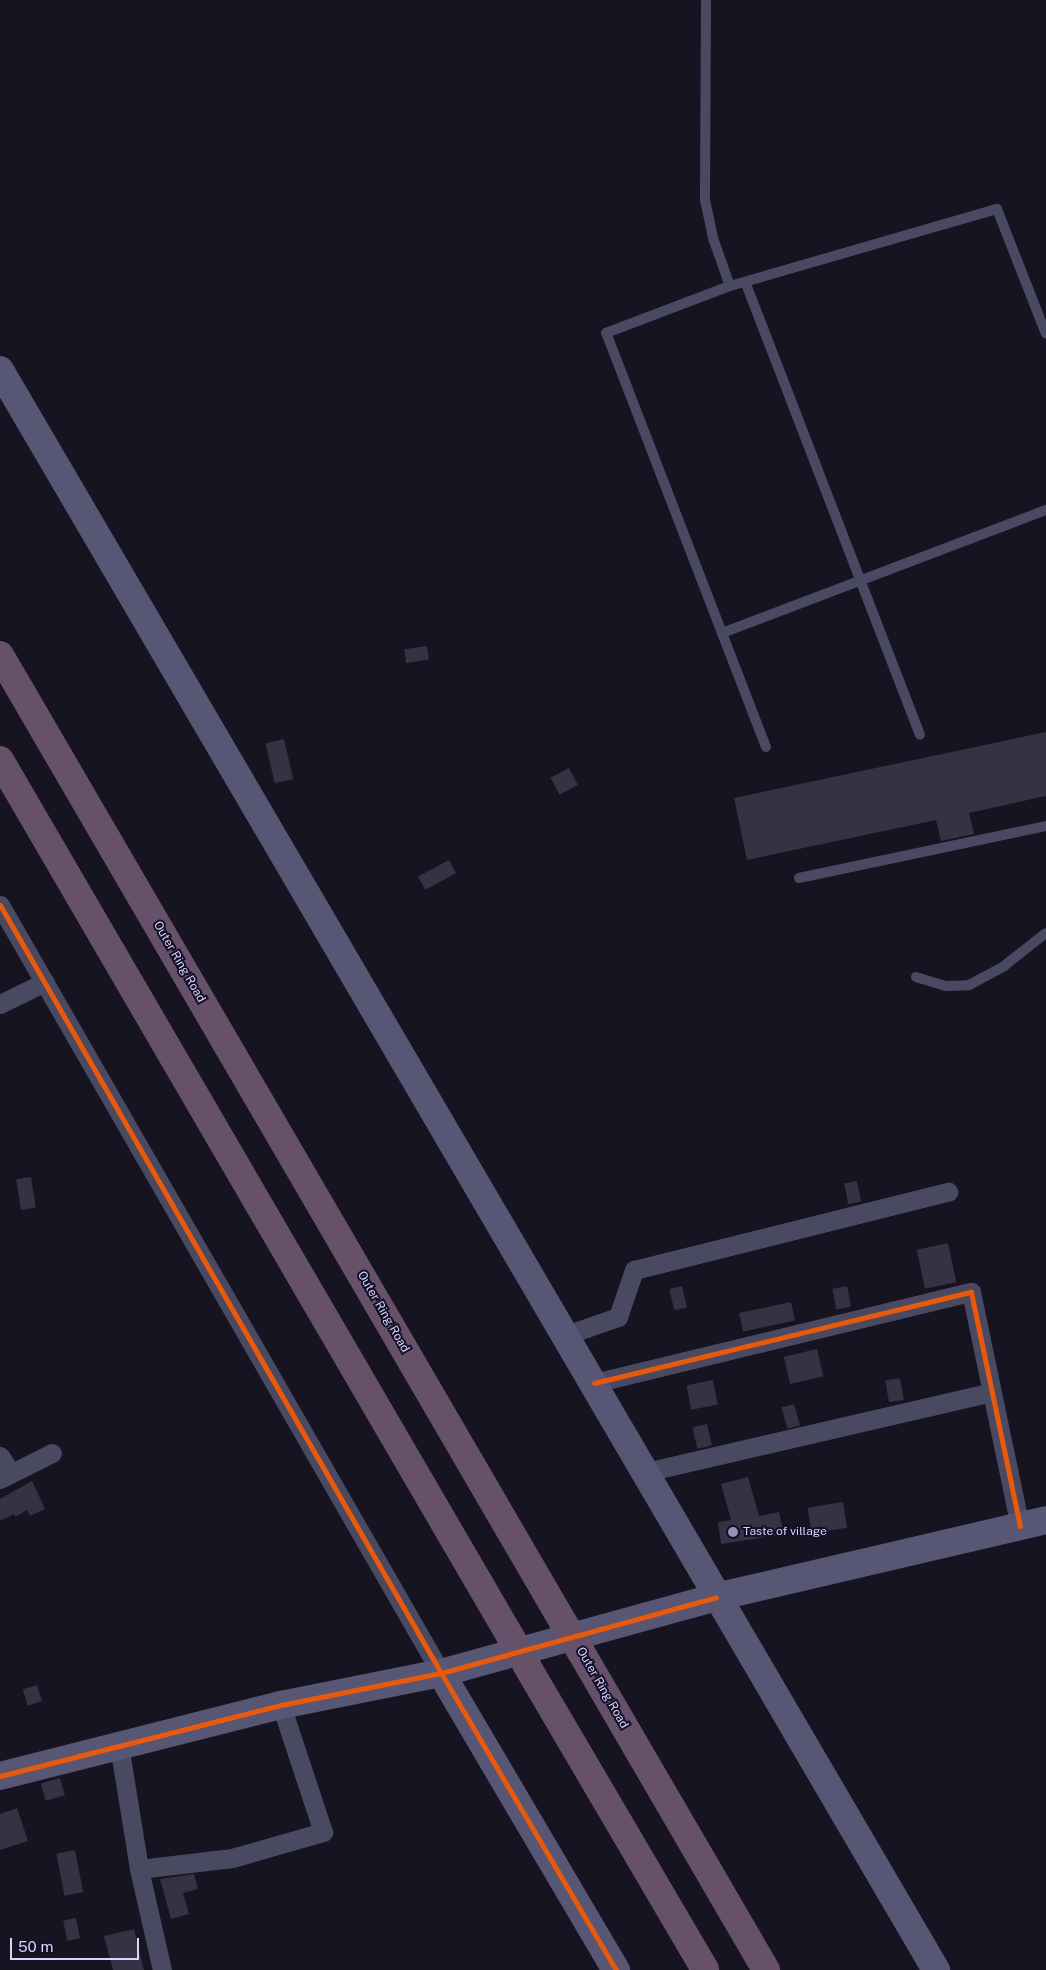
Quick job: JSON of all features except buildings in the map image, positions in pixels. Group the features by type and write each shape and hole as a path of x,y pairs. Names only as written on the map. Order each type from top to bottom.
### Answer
{"highway":[{"name":"Outer Ring Road","path":"0,655 766,1970"},
{"path":"0,760 704,1970"}],"main road":[{"path":"0,370 646,1472 716,1597 936,1970"},
{"path":"0,1776 281,1705 441,1673 716,1597 1033,1523"},
{"path":"441,1673 616,1970"}],"street":[{"path":"0,905 441,1673"},
{"path":"0,1004 44,982"},
{"path":"566,1335 618,1317 634,1270 948,1192"},
{"path":"594,1383 970,1292 989,1393 1033,1523"},
{"path":"646,1472 989,1393"},
{"path":"0,1456 6,1476 52,1453"},
{"path":"139,1869 232,1858 323,1832 281,1705"},
{"path":"119,1745 139,1869 162,1970"}],"lane":[{"path":"706,0 705,200 713,238 730,286"},
{"path":"766,747 606,333 730,286 746,284 997,209 1046,334"},
{"path":"746,284 920,735"},
{"path":"722,633 1046,510"},
{"path":"799,878 1046,826"},
{"path":"916,977 946,986 969,985 1004,966 1046,933"}],"cycle path":[{"path":"0,905 441,1673 616,1970"},
{"path":"594,1383 971,1292 1020,1526"},
{"path":"0,1776 281,1705 441,1673 716,1597"}],"place":[{"name":"Taste of village","path":"733,1532"}]}
